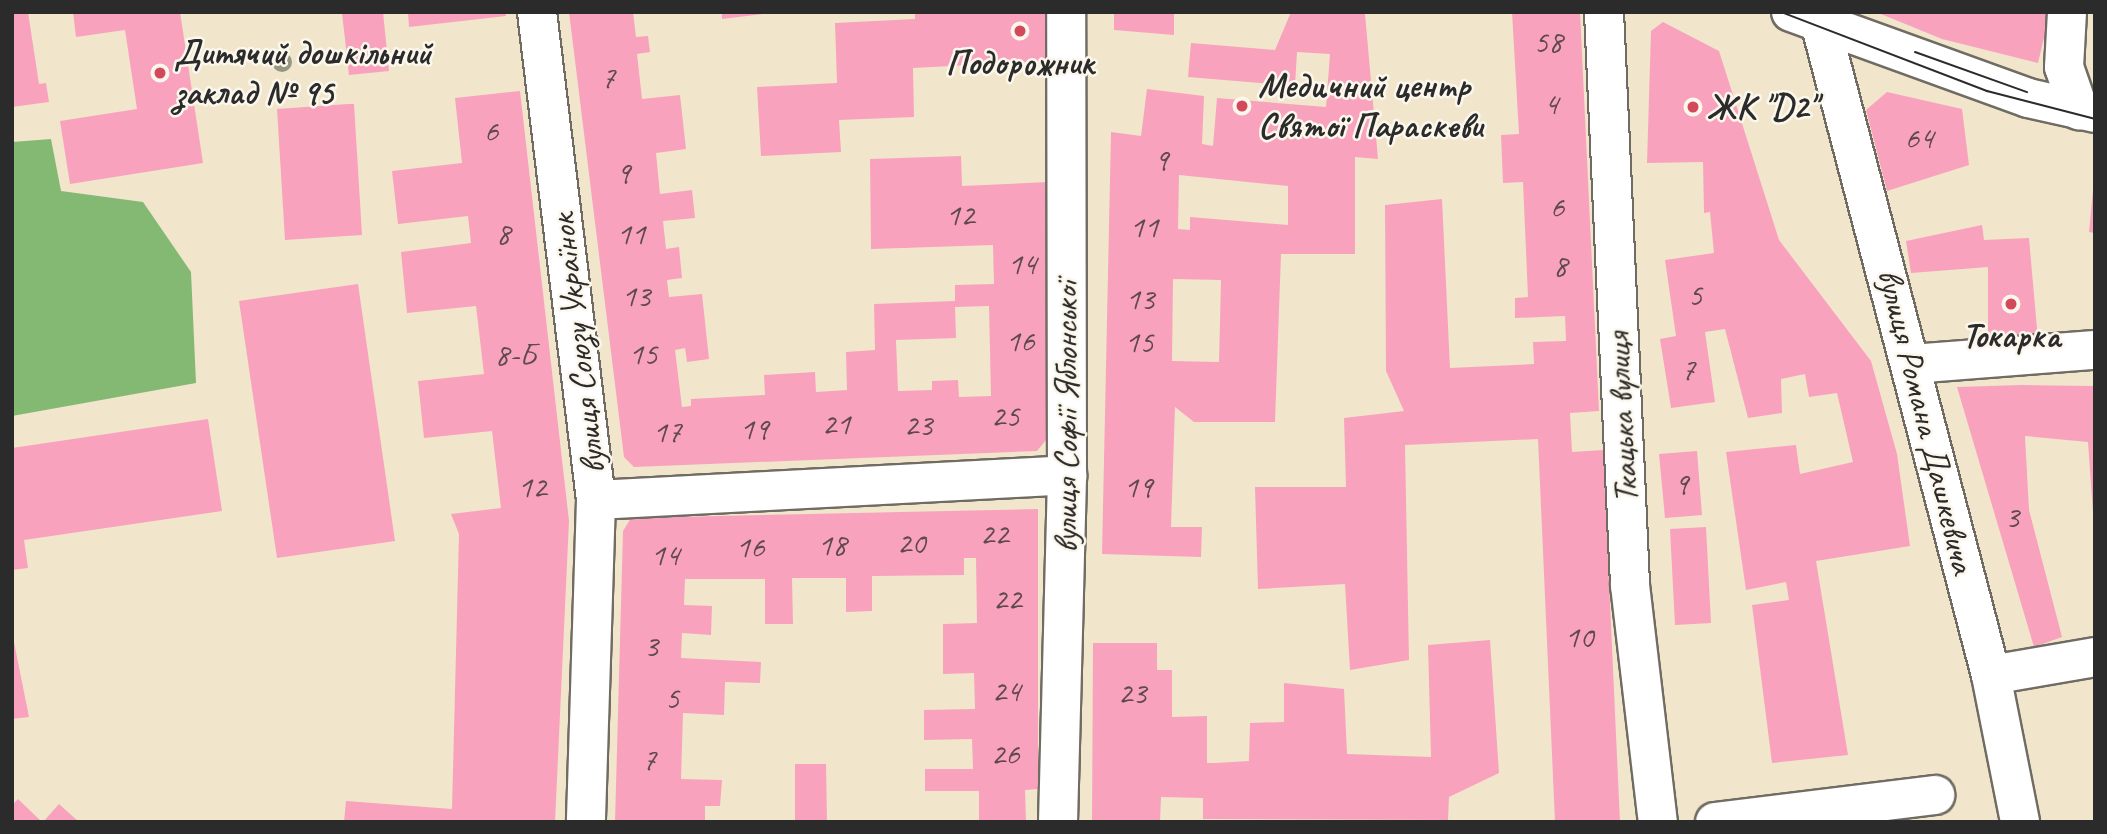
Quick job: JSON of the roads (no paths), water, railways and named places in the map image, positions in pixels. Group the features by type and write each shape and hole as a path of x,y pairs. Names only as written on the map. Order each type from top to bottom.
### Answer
{"street":[{"name":"вулиця Союзу Українок","path":"537,12 596,500 1068,475"},
{"name":"вулиця Софії Яблонської","path":"1058,822 1068,475 1066,12"},
{"name":"Ткацька вулиця","path":"1604,12 1630,585 1658,822"},
{"path":"2067,12 2064,67 2087,112"},
{"path":"1805,17 2028,98 2087,112"},
{"name":"вулиця Романа Дашкевича","path":"1805,17 1911,364 1991,675 2020,822"},
{"path":"1911,364 2095,350"},
{"path":"586,822 596,500"},
{"path":"1991,675 2095,657"},
{"path":"1715,822 1935,795"}],"tram line":[{"path":"1781,12 1987,91 2095,119"},
{"path":"1915,52 2027,92"}],"place":[{"name":"Подорожник","path":"1020,31"},
{"name":"Дитячий дошкільний заклад № 95","path":"160,73"},
{"name":"Медичний центр Святої Параскеви","path":"1242,106"},
{"name":"ЖК \"D2\"","path":"1693,107"},
{"name":"Токарка","path":"2011,304"}]}
